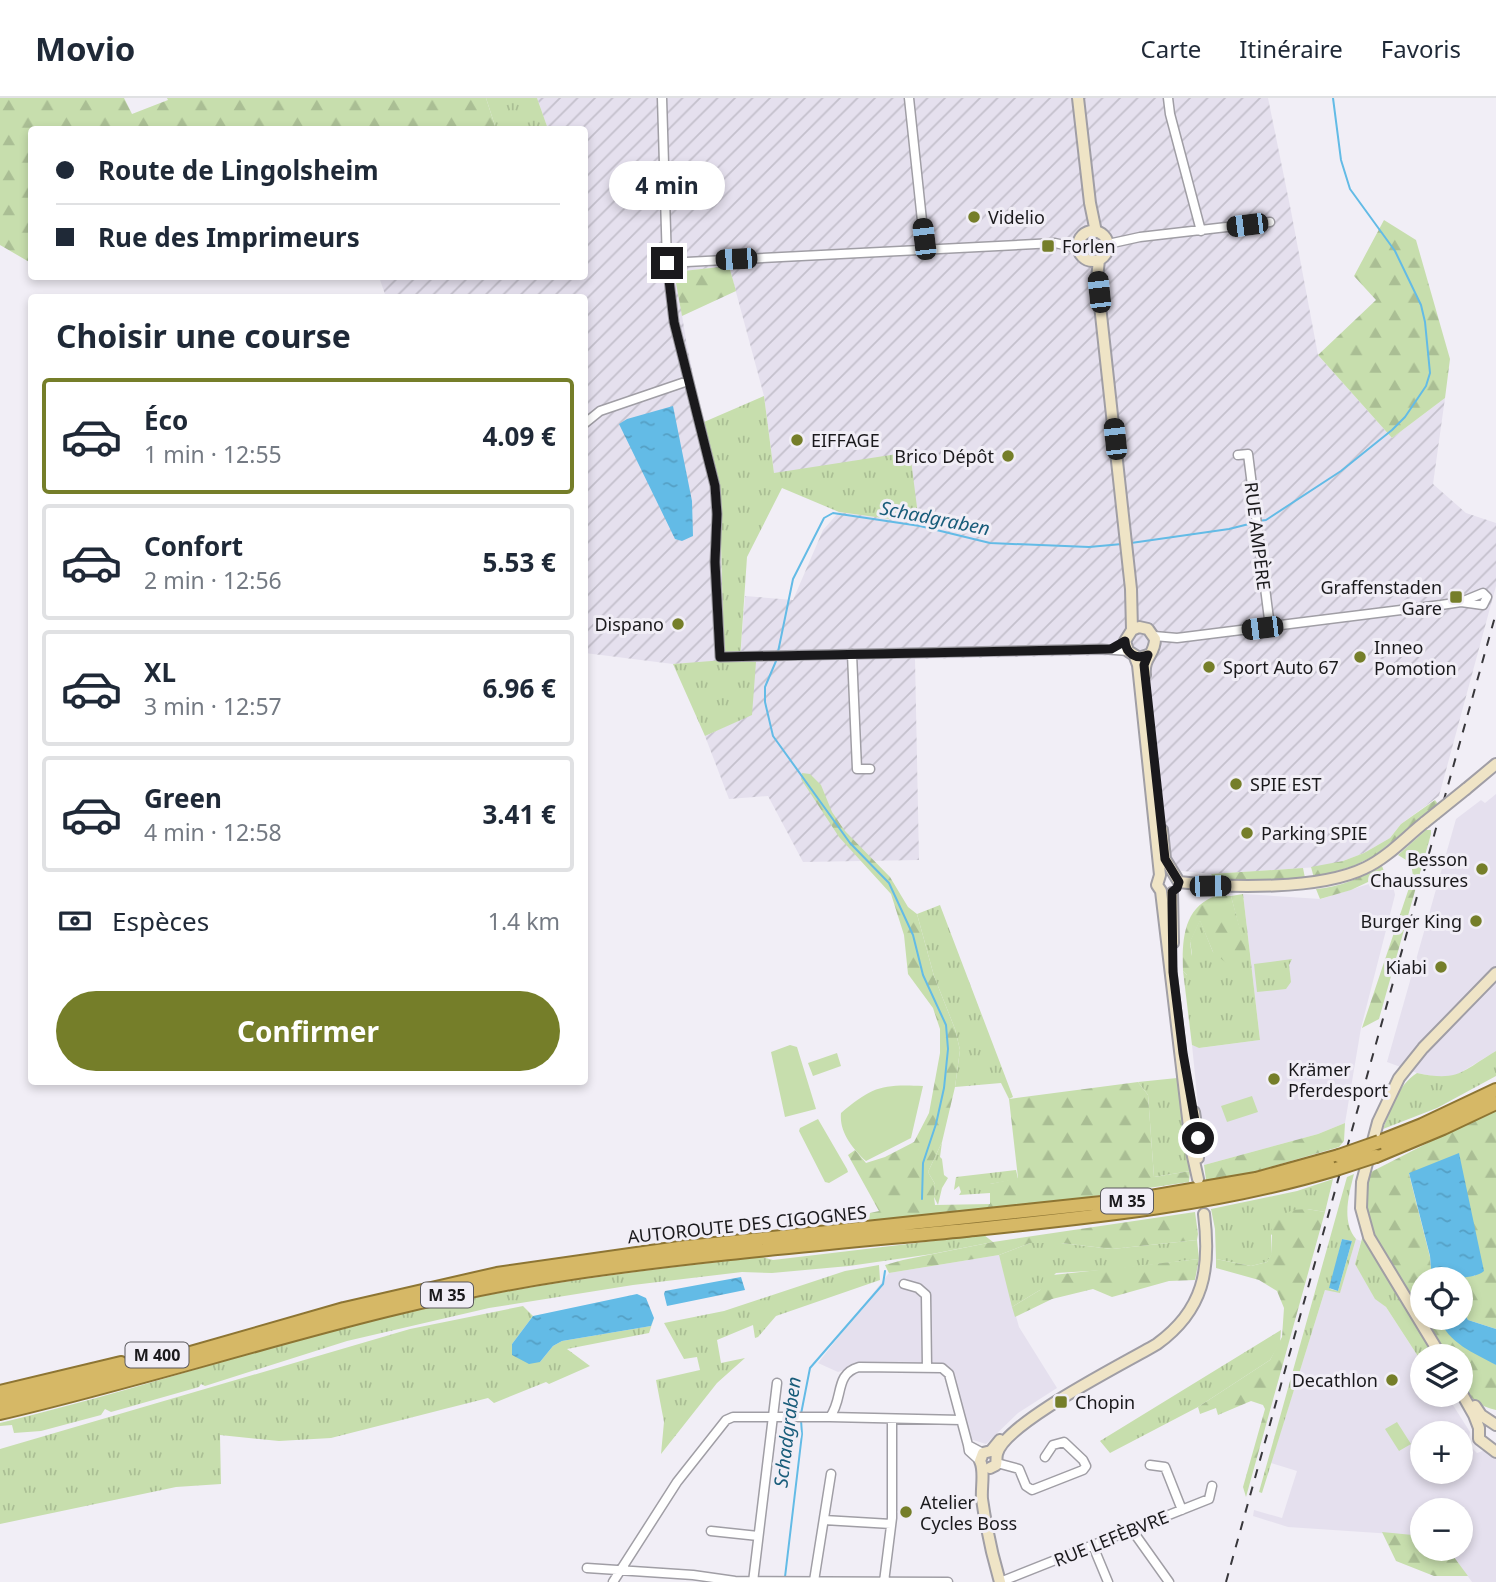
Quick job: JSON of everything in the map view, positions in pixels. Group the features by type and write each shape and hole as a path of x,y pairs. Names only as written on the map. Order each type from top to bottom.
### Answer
{"highway":[{"name":"AUTOROUTE DES CIGOGNES","path":"0,1402 422,1290 535,1268 686,1247 1139,1199 1256,1179 1379,1142 1496,1090"},
{"name":"AUTOROUTE DES CIGOGNES","path":"0,1413 118,1384 375,1312 512,1283 663,1261 1198,1203 1256,1191 1376,1156 1496,1105"},
{"name":"M 400","path":"0,1392 262,1332"}],"main road":[{"path":"1078,98 1092,232"},
{"path":"1092,232 1104,236 1108,244 1106,254 1095,260 1082,256 1078,248 1080,238 1092,232"},
{"path":"1095,260 1137,629 1129,650"},
{"path":"1137,629 1152,646"},
{"path":"1129,650 1152,646"},
{"path":"1152,646 1144,665 1165,859 1177,876 1165,891 1192,1152 1198,1179 1198,1138 1178,1012 1172,962 1173,936 1165,891 1157,882 1165,872 1172,872"},
{"path":"1129,650 1138,665 1160,876"},
{"path":"1165,891 1210,886 1310,883 1338,878 1367,867 1496,764"},
{"path":"1434,1344 1369,1237 1361,1208 1362,1182 1378,1122 1399,1078 1423,1048 1496,973"},
{"path":"1000,1582 988,1536 982,1496 989,1459 1011,1427 1027,1412 1055,1395 1120,1365 1173,1333 1195,1303 1203,1281 1208,1254 1204,1214"},
{"path":"1473,1403 1481,1415 1494,1424"},
{"path":"1470,1407 1479,1428 1479,1439 1493,1446"},
{"path":"1479,1428 1484,1423 1494,1424"}],"street":[{"path":"662,98 667,263 674,322 715,486 715,562 720,657 1129,650"},
{"path":"908,98 925,249"},
{"path":"1168,98 1201,231"},
{"path":"1108,244 1140,237 1270,222"},
{"path":"667,263 1055,243 1078,248"},
{"path":"588,421 600,411 688,381"},
{"name":"RUE AMPÈRE","path":"1238,455 1248,454 1270,627"},
{"path":"1152,646 1177,638 1461,602"},
{"path":"852,654 857,769 870,769"},
{"path":"904,1284 918,1287 926,1295 928,1367"},
{"path":"830,1417 837,1407 843,1376 849,1370 859,1367 942,1368 949,1374 968,1445 989,1459 1019,1469 1026,1486 1032,1490 1083,1470 1086,1466 1064,1442 1054,1445 1045,1457"},
{"path":"753,1582 777,1383"},
{"path":"612,1582 623,1569 677,1482 726,1420 733,1417 830,1417 961,1420"},
{"path":"884,1582 891,1524 892,1419"},
{"name":"RUE LEFÈBVRE","path":"1150,1465 1164,1467 1182,1510"},
{"path":"814,1581 831,1474"},
{"name":"RUE LEFÈBVRE","path":"1000,1582 1209,1499 1212,1486"},
{"path":"824,1520 891,1524"},
{"path":"1132,1530 1169,1582"},
{"path":"712,1531 758,1536"},
{"path":"1093,1546 1108,1582"},
{"path":"587,1568 753,1582 948,1582"}],"shaded area":[{"path":"537,98 1268,98 1318,355 1392,438 1445,398 1433,484 1466,513 1496,523 1496,586 1439,796 1401,824 1390,838 1343,861 1318,867 1211,874 1155,868 1133,665 1129,659 1121,655 915,659 919,860 803,862 768,796 729,799 705,736 752,714 740,660 745,596 793,600 823,530 839,512 919,523 774,473 764,396 729,266 675,272 720,505 724,661 673,664 588,653 588,294 385,294 380,280 588,280 588,126 547,126"},
{"path":"1496,794 1496,1051 1455,1076 1442,1078 1417,1073 1387,1062 1456,819 1481,800 1485,803"},
{"path":"1391,877 1395,895 1361,1028 1345,1123 1318,1134 1204,1165 1192,1045 1200,1048 1260,1040 1243,894 1321,899"},
{"path":"1356,1239 1361,1241 1355,1264 1375,1298 1386,1307 1410,1344 1410,1407 1454,1407 1463,1421 1410,1421 1410,1484 1473,1484 1473,1449 1477,1453 1496,1446 1496,1582 1472,1582 1457,1561 1473,1561 1473,1498 1410,1498 1410,1535 1288,1527 1253,1516 1254,1510 1282,1518 1297,1471 1271,1463 1325,1290 1340,1292"},
{"path":"999,1255 1019,1327 1057,1388 1018,1413 986,1444 970,1439 948,1365 859,1365 838,1372 818,1363 889,1273"}],"green space":[{"path":"0,98 124,98 132,114 168,100 167,98 486,98 495,126 28,126 28,261 0,245"},
{"path":"486,98 537,98 547,126 495,126"},
{"path":"1384,220 1416,240 1450,359 1445,398 1392,438 1318,355 1376,300 1354,276"},
{"path":"729,266 736,291 682,316 674,272"},
{"path":"764,396 774,473 910,452 919,523 839,512 782,488 747,557 740,660 756,662 752,715 705,736 673,664 724,660 720,505 704,422"},
{"path":"802,773 810,774 821,785 832,812 845,831 890,877 908,907 917,914 934,976 955,1029 960,1050 955,1087 942,1142 928,1172 935,1184 935,1205 990,1204 990,1184 1018,1178 1009,1099 1138,1082 1148,1095 1154,1177 1190,1171 1189,1182 1040,1204 869,1221 870,1213 879,1211 848,1155 855,1150 866,1163 885,1157 914,1142 929,1113 940,1053 940,1029 933,1008 908,974 904,935 891,894 839,837 801,779"},
{"path":"1435,800 1438,804 1374,856 1353,866 1314,878 1311,867 1343,861 1364,853 1390,838 1401,824"},
{"path":"1426,830 1431,830 1431,834 1379,1019 1362,1028 1413,876 1411,863 1398,855"},
{"path":"1382,866 1385,874 1351,890 1320,899 1316,889 1350,881"},
{"path":"1303,868 1305,878 1301,879 1215,879 1211,874"},
{"path":"1243,894 1260,1040 1199,1048 1192,1045 1183,971 1187,975 1192,954 1190,941 1200,920 1213,952 1247,958 1231,896"},
{"path":"1218,895 1231,896 1248,958 1243,962 1226,963 1213,952 1200,921 1190,942 1194,971 1192,976 1187,975 1183,971 1183,959 1187,926 1198,907"},
{"path":"940,905 1013,1097 1009,1099 1001,1083 955,1087 960,1050 955,1029 934,976 917,914"},
{"path":"1292,959 1289,965 1291,982 1286,989 1257,992 1254,964"},
{"path":"790,1045 797,1047 816,1109 785,1117 771,1052"},
{"path":"1496,1051 1496,1076 1437,1108 1383,1129 1400,1091 1417,1073 1442,1076 1460,1073"},
{"path":"837,1053 841,1066 813,1076 808,1063"},
{"path":"1177,1078 1190,1171 1154,1177 1148,1095 1138,1082"},
{"path":"923,1086 911,1138 866,1161 852,1146 845,1133 841,1113 878,1089"},
{"path":"1252,1096 1258,1112 1227,1122 1221,1106"},
{"path":"1496,1108 1496,1329 1473,1322 1475,1276 1459,1154 1409,1174 1431,1267 1410,1267 1410,1296 1373,1235 1367,1204 1369,1173"},
{"path":"818,1119 848,1172 829,1183 825,1182 799,1131"},
{"path":"1345,1123 1344,1141 1339,1147 1253,1172 1206,1180 1204,1165 1318,1134"},
{"path":"942,1142 940,1157 944,1175 948,1178 942,1188 938,1205 934,1197 935,1184 928,1172"},
{"path":"1016,1170 1018,1179 990,1184 990,1193 959,1195 959,1186 954,1190 956,1177"},
{"path":"1354,1174 1347,1216 1351,1232 1356,1239 1340,1293 1325,1290 1262,1493 1259,1492 1347,1177","holes":["1342,1239 1352,1241 1338,1291 1330,1289"]},
{"path":"1333,1179 1325,1212 1307,1209 1271,1235 1272,1254 1267,1262 1251,1266 1216,1259 1211,1209 1297,1191"},
{"path":"1292,1210 1325,1212 1246,1497 1243,1487 1265,1409 1263,1405 1251,1401 1218,1415 1216,1408 1200,1414 1198,1407 1270,1360 1282,1337 1284,1308 1277,1291 1259,1280 1216,1268 1216,1259 1251,1266 1267,1262 1272,1253 1272,1223"},
{"path":"1195,1212 1197,1240 1112,1249 1061,1243 1030,1243 999,1255 889,1273 885,1265 993,1242"},
{"path":"984,1235 993,1242 849,1266 772,1273 742,1272 633,1285 489,1308 347,1341 205,1386 201,1384 199,1387 111,1412 105,1409 101,1415 41,1431 14,1433 12,1425 0,1426 0,1423 348,1326 502,1292 658,1269 762,1257 773,1260"},
{"path":"1363,1235 1366,1236 1410,1309 1410,1330 1422,1330 1431,1344 1410,1344 1386,1307 1375,1299 1355,1264"},
{"path":"1197,1240 1199,1259 1056,1273 1040,1290 1012,1307 999,1255 1030,1243 1061,1243 1112,1249"},
{"path":"1199,1259 1195,1280 1169,1281 1112,1297 1093,1289 1052,1299 1015,1317 1012,1307 1040,1290 1044,1276"},
{"path":"879,1265 880,1280 776,1316 758,1337 755,1338 753,1325 717,1340 721,1363 745,1358 717,1383 661,1454 664,1422 656,1380 700,1370 697,1357 684,1359 664,1323 724,1311 845,1271"},
{"path":"523,1306 533,1316 512,1344 512,1355 540,1362 553,1346 562,1341 651,1326 654,1318 649,1333 567,1349 590,1366 494,1403 488,1398 331,1438 279,1441 220,1435 221,1484 176,1487 0,1524 0,1449 410,1329"},
{"path":"1281,1330 1280,1343 1270,1360 1198,1407 1110,1453 1100,1441"},
{"path":"1430,1330 1450,1330 1468,1344 1439,1344"},
{"path":"1473,1347 1496,1365 1496,1410 1473,1398"},
{"path":"1397,1422 1410,1445 1399,1451 1385,1429"},
{"path":"1382,1532 1410,1535 1410,1561 1457,1561 1468,1576 1434,1576 1396,1561"}],"water":[{"path":"673,406 692,501 693,536 682,541 675,539 619,424 627,419"},
{"path":"1459,1153 1484,1271 1480,1274 1473,1276 1473,1267 1431,1267 1409,1173"},
{"path":"1342,1239 1352,1241 1338,1291 1329,1288"},
{"path":"741,1277 745,1290 667,1306 665,1291"},
{"path":"637,1294 646,1298 654,1318 651,1326 562,1341 553,1346 540,1362 529,1364 512,1355 512,1344 533,1316"},
{"path":"1473,1322 1496,1329 1496,1365 1473,1352 1473,1344 1460,1344 1446,1330 1473,1330"}],"waterway":[{"name":"Schadgraben","path":"1259,521 1266,520 1341,471 1392,430 1405,417 1426,386 1430,373 1421,305 1395,251 1350,189 1341,160 1333,98"},
{"name":"Schadgraben","path":"778,652 793,579 824,518 833,513 920,526 990,543 1089,547 1122,544"},
{"name":"Schadgraben","path":"1131,543 1253,523"},
{"name":"Schadgraben","path":"776,661 765,687 765,702 773,736 850,843 889,883 913,935 923,975 946,1025 948,1049 944,1088 923,1163 922,1199"},
{"name":"Schadgraben","path":"801,1414 810,1368 883,1284 885,1271"},
{"name":"Schadgraben","path":"785,1577 802,1434 801,1420"}],"railway":[{"path":"1226,1582 1496,613"}],"place":[{"name":"Videlio","path":"974,217"},
{"name":"Forlen","path":"1048,246"},
{"name":"EIFFAGE","path":"797,440"},
{"name":"Brico Dépôt","path":"1008,456"},
{"name":"Graffenstaden Gare","path":"1456,597"},
{"name":"Dispano","path":"678,624"},
{"name":"Inneo Pomotion","path":"1360,657"},
{"name":"Sport Auto 67","path":"1209,667"},
{"name":"SPIE EST","path":"1236,784"},
{"name":"Parking SPIE","path":"1247,833"},
{"name":"Besson Chaussures","path":"1482,869"},
{"name":"Burger King","path":"1476,921"},
{"name":"Kiabi","path":"1441,967"},
{"name":"Krämer Pferdesport","path":"1274,1079"},
{"name":"Decathlon","path":"1392,1380"},
{"name":"Chopin","path":"1061,1402"},
{"name":"Atelier Cycles Boss","path":"906,1512"}],"route":[{"path":"667,263 674,322 715,486 715,562 720,657 1111,649 1125,641 1128,652 1135,657 1148,655 1144,665 1165,859 1179,882 1172,892 1173,972 1183,1053 1198,1138"}]}
